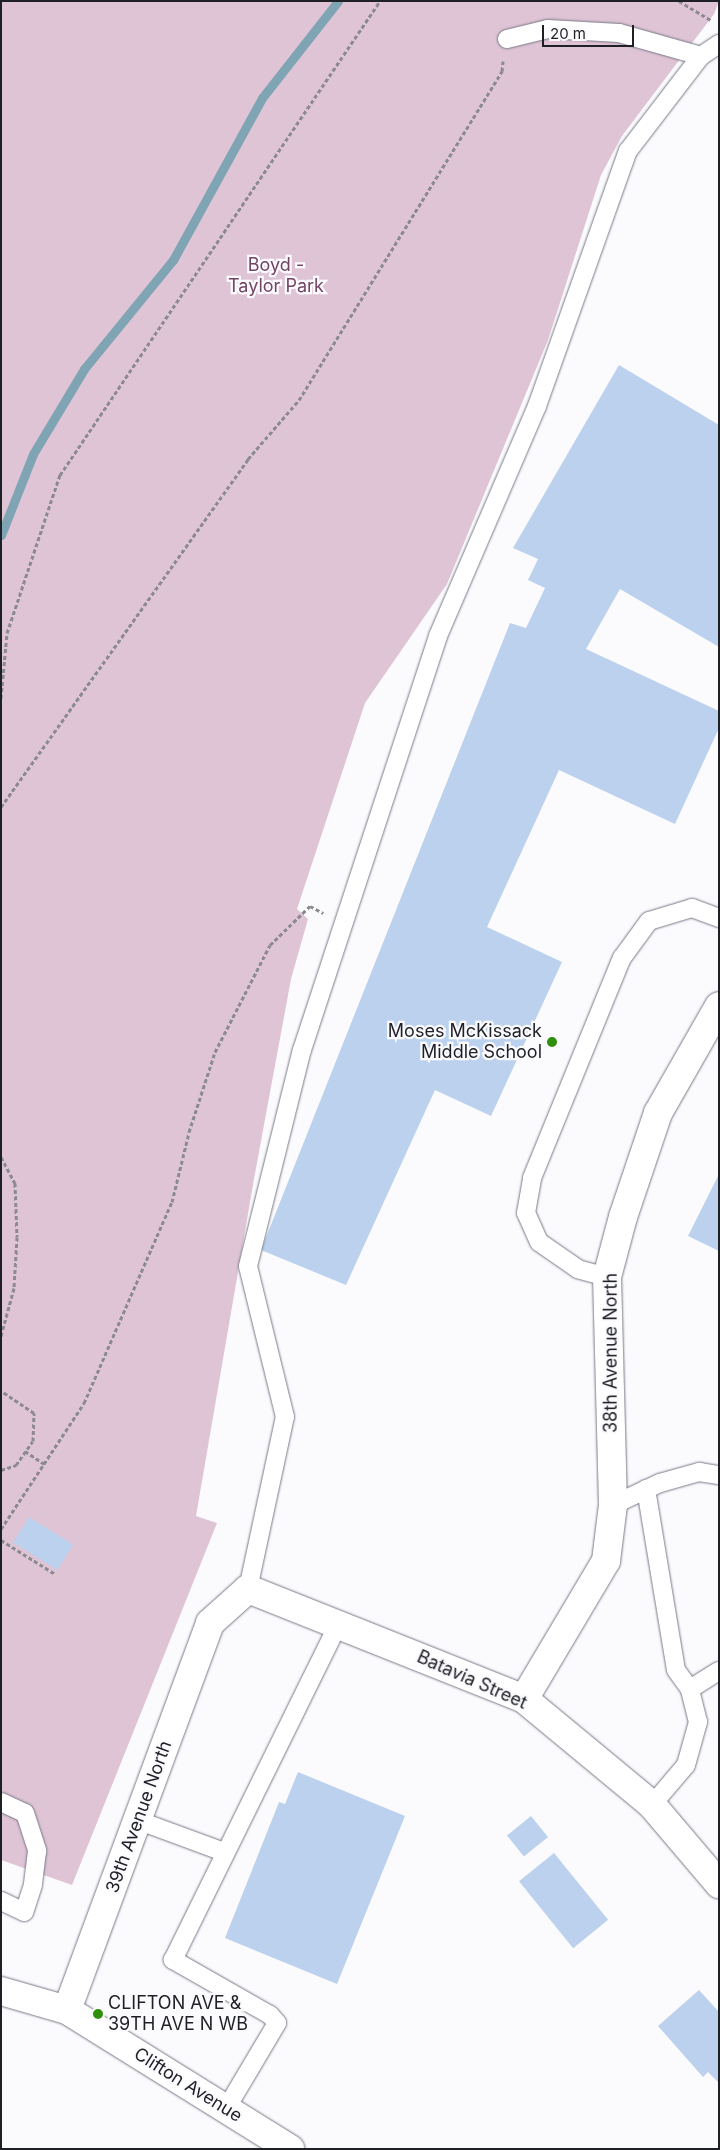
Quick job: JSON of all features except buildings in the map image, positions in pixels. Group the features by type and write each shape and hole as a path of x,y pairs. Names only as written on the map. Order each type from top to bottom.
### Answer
{"street":[{"name":"38th Avenue North","path":"524,1699 606,1561 613,1505 607,1277 623,1217 658,1113 719,1006"},
{"name":"39th Avenue North","path":"68,2010 210,1624 248,1588"},
{"name":"Batavia Street","path":"248,1588 524,1699 652,1805 719,1884"},
{"name":"Clifton Avenue","path":"1,1991 68,2010 290,2149"}],"lane":[{"path":"507,39 548,29 619,33 702,56"},
{"path":"248,1588 285,1417 248,1266 302,1050 438,636 537,406 628,151 702,56 719,44"},
{"path":"607,1277 578,1269 539,1242 526,1213 532,1178 622,958 648,921 692,908 719,918"},
{"path":"613,1505 646,1489 699,1472 719,1476"},
{"path":"646,1489 676,1670 690,1689 698,1722 686,1765 652,1805"},
{"path":"226,2108 277,2023 270,2015 173,1960 224,1852 338,1624"},
{"path":"690,1689 719,1671"},
{"path":"1,1802 25,1813 37,1851 33,1885 24,1912 1,1901"},
{"path":"137,1820 224,1852"}],"path":[{"path":"1,698 7,633 60,475 380,1"},
{"path":"679,1 714,22"},
{"path":"1,807 248,459 299,400 502,71 507,39"},
{"path":"1,1529 84,1403 172,1202 189,1132 216,1052 270,945 310,906 343,923"},
{"path":"1,1157 15,1182 17,1237 14,1288 1,1336"},
{"path":"1,1470 16,1465 33,1441 34,1413 3,1392"},
{"path":"25,1451 44,1464"},
{"path":"1,1540 55,1574"}],"green space":[{"name":"Boyd - Taylor Park","path":"1,1 719,1 714,14 622,136 601,175 548,340 447,584 365,703 297,909 308,919 291,979 254,1179 196,1516 217,1523 72,1885 1,1860"}],"waterway":[{"path":"1,535 33,454 84,369 173,260 262,98 338,1"}],"place":[{"name":"Moses McKissack Middle School","path":"552,1042"},
{"name":"CLIFTON AVE & 39TH AVE N WB","path":"98,2014"}]}
